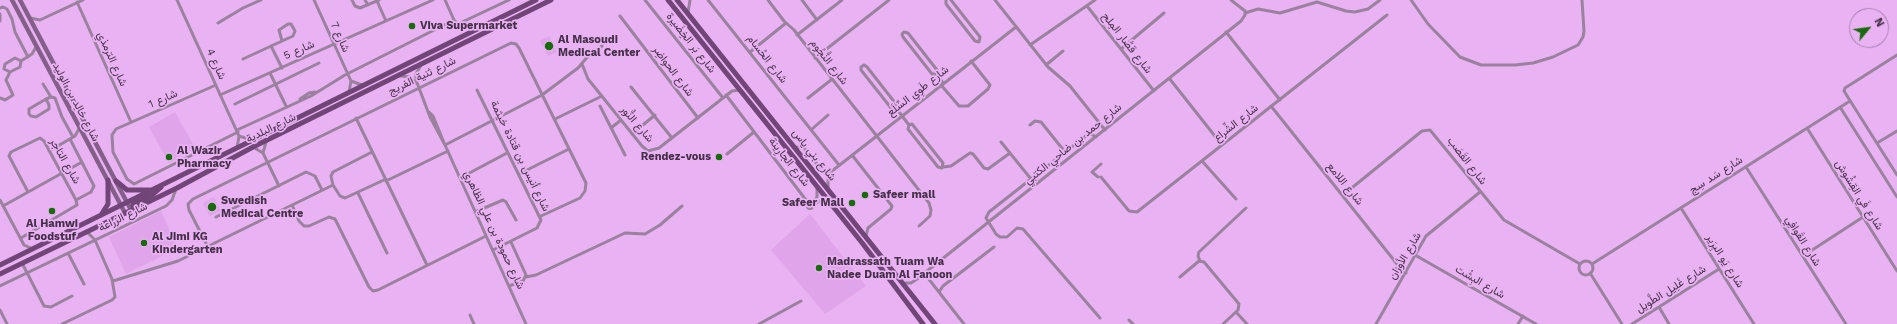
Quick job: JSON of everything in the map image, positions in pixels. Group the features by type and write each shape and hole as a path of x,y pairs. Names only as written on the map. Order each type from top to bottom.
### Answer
{"main road":[{"name":"شارع البلدية","path":"0,265 536,0"},
{"name":"شارع البلدية","path":"0,274 177,188 253,147 551,0"},
{"name":"شارع بني ياس","path":"668,0 828,201 919,318 922,324"},
{"name":"شارع بني ياس","path":"677,0 935,324"},
{"path":"797,162 802,160 810,169 814,171"},
{"path":"99,216 108,204 108,180"},
{"path":"116,181 127,190 151,190"},
{"path":"133,209 133,204 156,192 163,184"},
{"path":"910,307 922,307"}],"street":[{"name":"شارع خالِد بن الوليد","path":"12,0 125,213"},
{"name":"شارع خالِد بن الوليد","path":"20,0 127,203 133,209"},
{"path":"35,29 40,20 83,0"},
{"name":"شارع 4","path":"177,0 238,133"},
{"path":"218,23 261,0"},
{"name":"شارع 7","path":"314,0 351,81"},
{"path":"352,0 358,8 378,1 386,21"},
{"path":"365,0 368,5"},
{"name":"شارع 5","path":"220,95 433,0"},
{"path":"445,0 454,20 460,24 509,0"},
{"name":"شارع بَر الخِضَيرة","path":"645,0 724,97"},
{"path":"688,14 690,0"},
{"name":"شارع الحُسام","path":"708,0 839,165"},
{"name":"شارع النُّجُوم","path":"768,0 786,23 792,28 831,80 929,203 931,210 930,216 919,226"},
{"path":"802,0 817,20"},
{"path":"797,36 842,0"},
{"path":"815,58 889,0"},
{"path":"946,0 946,3 975,41 980,42"},
{"path":"951,0 980,37 980,42 986,50"},
{"path":"995,0 1046,65 1070,86 1105,130"},
{"path":"1030,45 1095,0"},
{"path":"1231,0 1245,13 1258,9 1273,13 1280,13 1317,2 1346,11 1358,12 1368,8 1380,0"},
{"path":"1411,0 1428,24 1460,57 1481,65 1515,65 1533,63 1553,58 1578,44 1584,31 1582,0"},
{"name":"شارع الترمذي","path":"77,2 131,122"},
{"name":"شارع قصَّار المِلح","path":"1087,6 1154,91"},
{"path":"0,8 3,7 7,9 15,32 28,57"},
{"path":"1240,8 1243,18"},
{"path":"1120,49 1164,13"},
{"name":"شارع حمد بن ضاحي الكتبي","path":"911,283 1154,91 1243,18 1245,13"},
{"path":"0,14 0,21"},
{"name":"شارع الشِّراع","path":"1101,164 1092,172 1099,177 1128,210 1136,212 1387,15"},
{"name":"شارع الحواضِر","path":"620,16 698,118"},
{"path":"30,18 40,20"},
{"path":"238,133 286,106 300,99 311,96 315,92 347,74 454,20"},
{"path":"750,52 786,23"},
{"path":"243,59 282,41 295,34 290,24 279,30 282,41"},
{"name":"شارع طَوِي السِّلَع","path":"832,171 1016,26"},
{"path":"937,74 933,75 928,69 902,36 903,32 908,33 937,70 937,74 942,84 959,106 968,106 990,87 989,82 971,61"},
{"path":"1226,32 1280,100"},
{"name":"شارع ثنية الفريج","path":"208,247 189,210 188,204 190,201 356,118 509,44 514,43 520,48 584,179 585,191 580,198 541,216"},
{"path":"21,61 32,54 36,46"},
{"path":"271,46 282,68"},
{"path":"445,145 542,95 582,64 589,55 602,46"},
{"path":"1046,65 1063,51"},
{"path":"32,54 43,57"},
{"path":"1897,55 1845,88 1844,92 1897,175"},
{"path":"10,72 5,71 5,64 15,58 21,61"},
{"path":"0,98 4,100 13,95 6,80 10,72 20,67 21,61"},
{"path":"235,104 319,63"},
{"path":"416,83 416,74 421,64"},
{"name":"شارع النُّور","path":"582,64 588,79 632,134 645,149 652,151 672,138 732,91 740,90"},
{"path":"896,108 891,108 861,70 862,66 867,67 896,105 896,108 909,125 913,126 943,163 943,167"},
{"path":"270,73 286,106"},
{"path":"397,76 409,77 416,83"},
{"path":"1169,78 1222,145"},
{"path":"808,98 831,80"},
{"path":"351,81 356,85 363,85"},
{"path":"348,93 351,87 351,81"},
{"path":"732,91 733,82"},
{"name":"شارع حمودة بن علي الظاهري","path":"416,83 429,112 433,116 526,324"},
{"path":"43,84 51,97 55,98 73,137 82,162 94,186 91,192 76,200"},
{"name":"شارع 1","path":"216,85 117,128 112,135 113,152 127,179 134,184 238,133"},
{"path":"631,87 672,138"},
{"name":"شارع أنيس بن قتادة خيثمة","path":"477,90 518,174 541,216 539,226 511,242 493,250"},
{"path":"555,119 602,96"},
{"path":"46,99 49,109 36,116 31,116 28,111 30,107 46,99 51,97"},
{"name":"شارع الجارِينة","path":"724,97 811,204"},
{"name":"شارع سَد سِج","path":"1592,264 1850,101"},
{"path":"600,106 625,155"},
{"name":"شارع اللامع","path":"1271,106 1397,264 1406,273"},
{"path":"1840,107 1897,197"},
{"path":"632,134 655,115"},
{"path":"811,130 828,115"},
{"path":"356,118 427,265"},
{"path":"611,128 621,120"},
{"path":"1030,124 1035,121 1041,122 1065,152"},
{"path":"909,125 908,128 938,167 951,166 968,153 972,153 984,168 988,169 1010,153"},
{"path":"49,151 73,137 80,127"},
{"name":"شارع فَي القِشُوش","path":"1807,128 1897,271"},
{"name":"شارع القَصَب","path":"1343,195 1422,131 1428,129 1434,134 1504,220 1580,264"},
{"path":"1877,143 1897,131"},
{"name":"شارع الجارِينة","path":"727,154 754,132"},
{"path":"238,133 253,140"},
{"path":"236,148 238,133"},
{"path":"1096,137 1093,134 1088,134 988,213 986,217 988,223 996,234 1002,237 1007,236 1017,228 1022,229 1100,318"},
{"path":"73,137 85,138"},
{"name":"شارع التاجر","path":"21,238 76,206 76,200 62,173 43,140 38,138 9,155 28,192"},
{"path":"263,153 267,141"},
{"path":"1001,142 1030,180"},
{"path":"253,147 263,153 279,186"},
{"path":"795,147 804,148 823,172 832,171"},
{"path":"518,174 569,149"},
{"path":"372,152 333,172 331,176 333,184 338,194 343,198 348,198 448,151"},
{"path":"460,178 508,153"},
{"path":"852,155 892,206 891,209 868,228 867,238"},
{"path":"1202,161 1236,199"},
{"path":"3,206 82,162"},
{"name":"شارع القَوافِي","path":"1746,167 1846,324"},
{"path":"829,190 828,179 832,171"},
{"path":"216,217 309,172 315,176 322,190"},
{"path":"113,281 173,263 333,184"},
{"path":"811,204 817,196 817,187"},
{"name":"شارع الزراعة","path":"0,286 166,206 172,200 177,188"},
{"name":"شارع الأوزان","path":"1376,324 1423,241 1431,232 1480,192"},
{"path":"358,193 387,253"},
{"path":"0,200 24,245 22,254"},
{"path":"475,212 504,200 516,220"},
{"path":"811,204 820,201 828,201"},
{"path":"292,205 299,221 304,226 309,226 329,217 335,219 369,287 373,291 486,236"},
{"path":"509,286 523,281 526,277 536,275 625,233 645,234 660,225 682,206"},
{"path":"1223,324 1240,307 1238,301 1204,262 1200,261 1198,256 1200,252 1246,208"},
{"name":"شارع يَو البِرَير","path":"1681,208 1754,324"},
{"path":"1802,256 1863,217"},
{"path":"62,324 114,299 115,295 113,281 95,240 86,231"},
{"path":"511,242 526,272 526,277"},
{"path":"24,245 33,249"},
{"path":"939,292 943,286 994,247"},
{"path":"68,253 84,284"},
{"name":"شارع البِشْت","path":"1415,255 1536,324"},
{"path":"1180,277 1200,261"},
{"path":"1586,261 1592,264 1593,268 1590,273 1582,274 1579,268 1580,264 1586,261"},
{"path":"22,263 42,304 46,307 51,307 72,296"},
{"name":"شارع غَلِيل الطَّويل","path":"1632,324 1719,269"},
{"path":"924,273 964,324"},
{"path":"1590,273 1622,324"},
{"path":"903,283 911,283 911,292"},
{"path":"934,286 939,284 943,286"},
{"path":"759,324 801,301"},
{"path":"1659,307 1669,324"},
{"path":"0,310 7,324"},
{"path":"1236,312 1247,324"},
{"path":"470,315 473,324"},
{"path":"1518,324 1523,316"},
{"path":"1129,320 1133,324"}],"shaded area":[{"name":"Al Masoudi Medical Center","path":"549,36 557,52 548,56 540,41"},
{"path":"175,112 195,148 169,163 149,127"},
{"name":"Swedish Medical Centre","path":"214,197 221,211 210,216 203,203"},
{"name":"Al Jimi KG Kindergarten","path":"161,211 178,248 126,274 109,237"},
{"name":"Madrassath Tuam Wa Nadee Duam Al Fanoon","path":"810,214 866,286 825,314 771,250"}],"place":[{"name":"Viva Supermarket","path":"412,26"},
{"name":"Al Masoudi Medical Center","path":"549,46"},
{"name":"Al Wazir Pharmacy","path":"169,157"},
{"name":"Rendez-vous","path":"719,157"},
{"name":"Safeer mall","path":"865,195"},
{"name":"Safeer Mall","path":"852,203"},
{"name":"Swedish Medical Centre","path":"212,207"},
{"name":"Al Hamwi Foodstuf","path":"52,211"},
{"name":"Al Jimi KG Kindergarten","path":"144,243"},
{"name":"Madrassath Tuam Wa Nadee Duam Al Fanoon","path":"819,268"}]}
